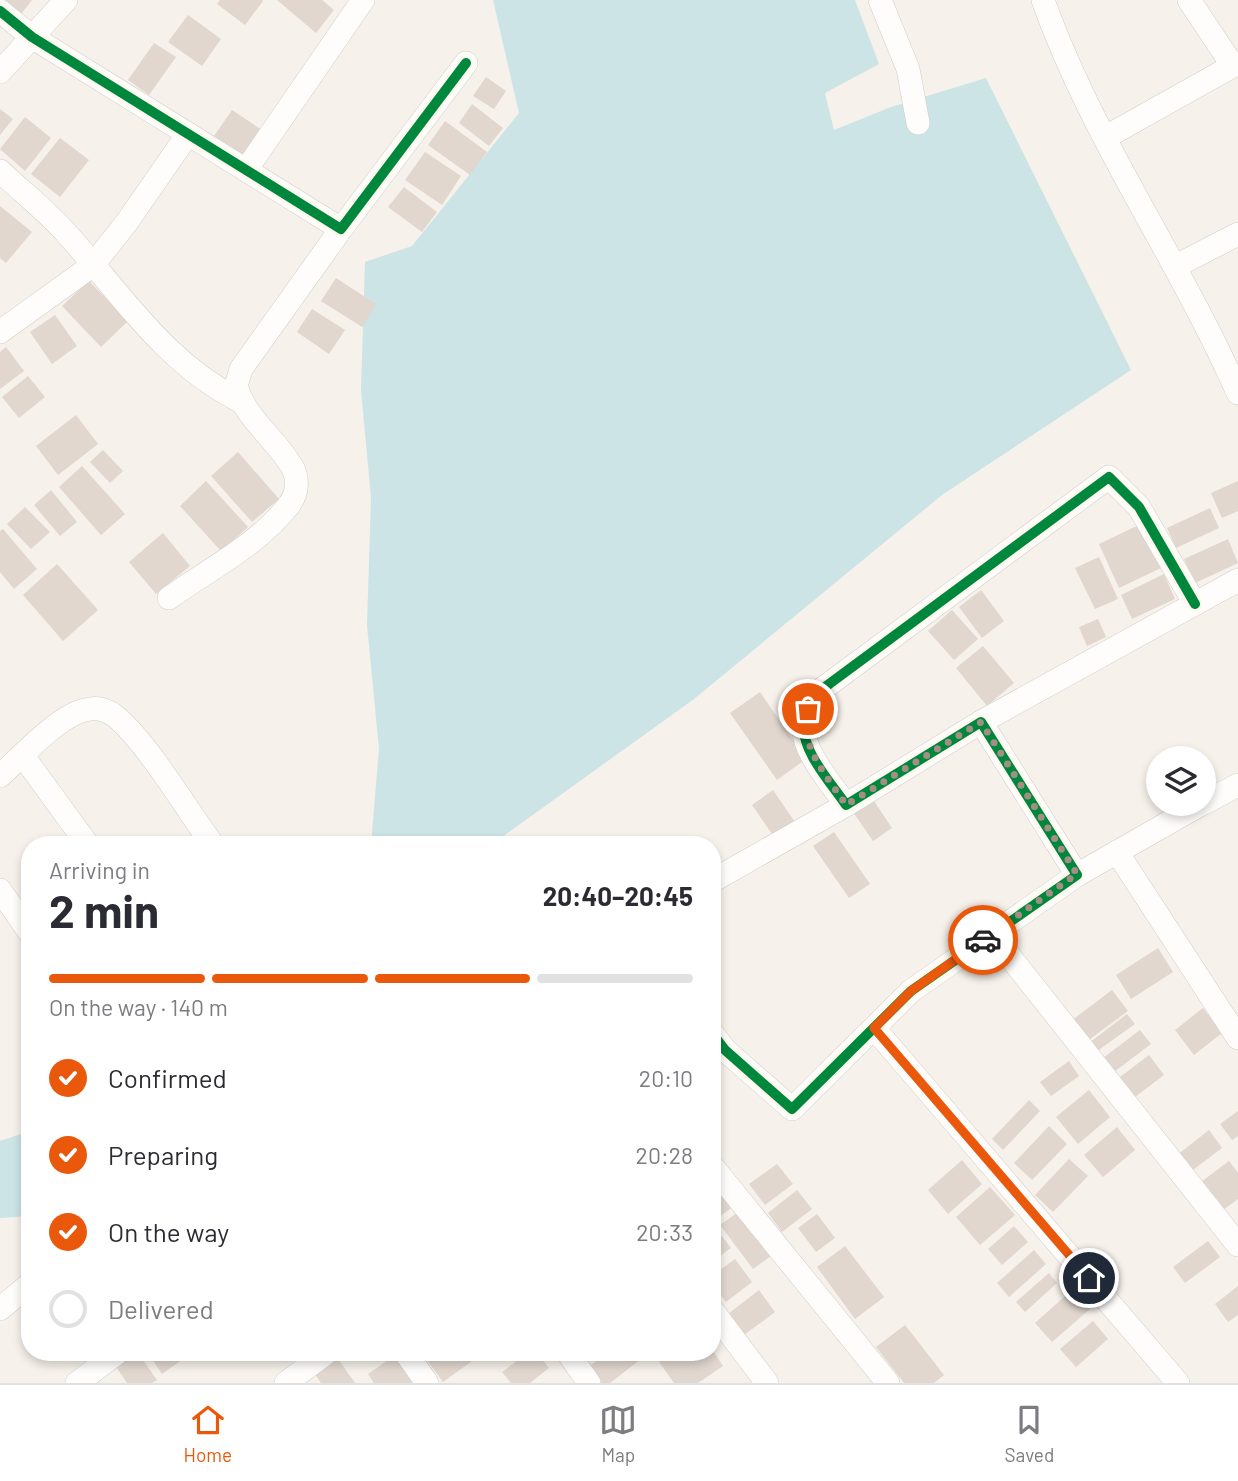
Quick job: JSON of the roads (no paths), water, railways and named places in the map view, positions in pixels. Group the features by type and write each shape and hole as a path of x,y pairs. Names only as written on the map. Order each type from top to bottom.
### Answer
{"street":[{"path":"0,72 66,0"},
{"path":"246,170 363,0"},
{"path":"880,0 908,69 918,123"},
{"path":"1043,0 1064,58 1176,266 1238,393"},
{"path":"1106,137 1235,64 1189,0"},
{"path":"0,12 32,37 341,229"},
{"path":"240,401 236,386 241,369 341,229 466,63"},
{"path":"0,332 93,265 127,222 188,134"},
{"path":"0,171 65,232 173,356 209,384 240,401 294,468 297,487 289,504 257,535 169,598"},
{"path":"1176,266 1238,234"},
{"path":"846,805 809,747 803,725 808,709 821,690 1109,477 1139,507 1195,604"},
{"path":"721,876 846,805 981,722 1238,580"},
{"path":"0,776 60,723 82,710 99,708 114,715 132,734 206,836"},
{"path":"981,722 1077,874"},
{"path":"23,756 81,836"},
{"path":"1216,797 1238,785"},
{"path":"721,1051 792,1109 911,991 1077,874 1181,816"},
{"path":"1116,852 1238,1038"},
{"path":"0,890 21,920"},
{"path":"992,934 1238,1245"},
{"path":"874,1028 1178,1383"},
{"path":"721,1177 888,1383"},
{"path":"0,1309 21,1292"},
{"path":"721,1322 767,1383"},
{"path":"77,1383 101,1361"},
{"path":"286,1383 315,1361"},
{"path":"412,1361 427,1383"},
{"path":"574,1361 589,1383"}],"water":[{"path":"493,0 855,0 879,64 825,93 834,130 891,107 986,78 1131,370 942,495 694,699 504,836 372,836 379,749 367,625 371,498 361,390 365,262 412,246 519,113"},
{"path":"21,1134 21,1217 0,1218 0,1141"}]}
